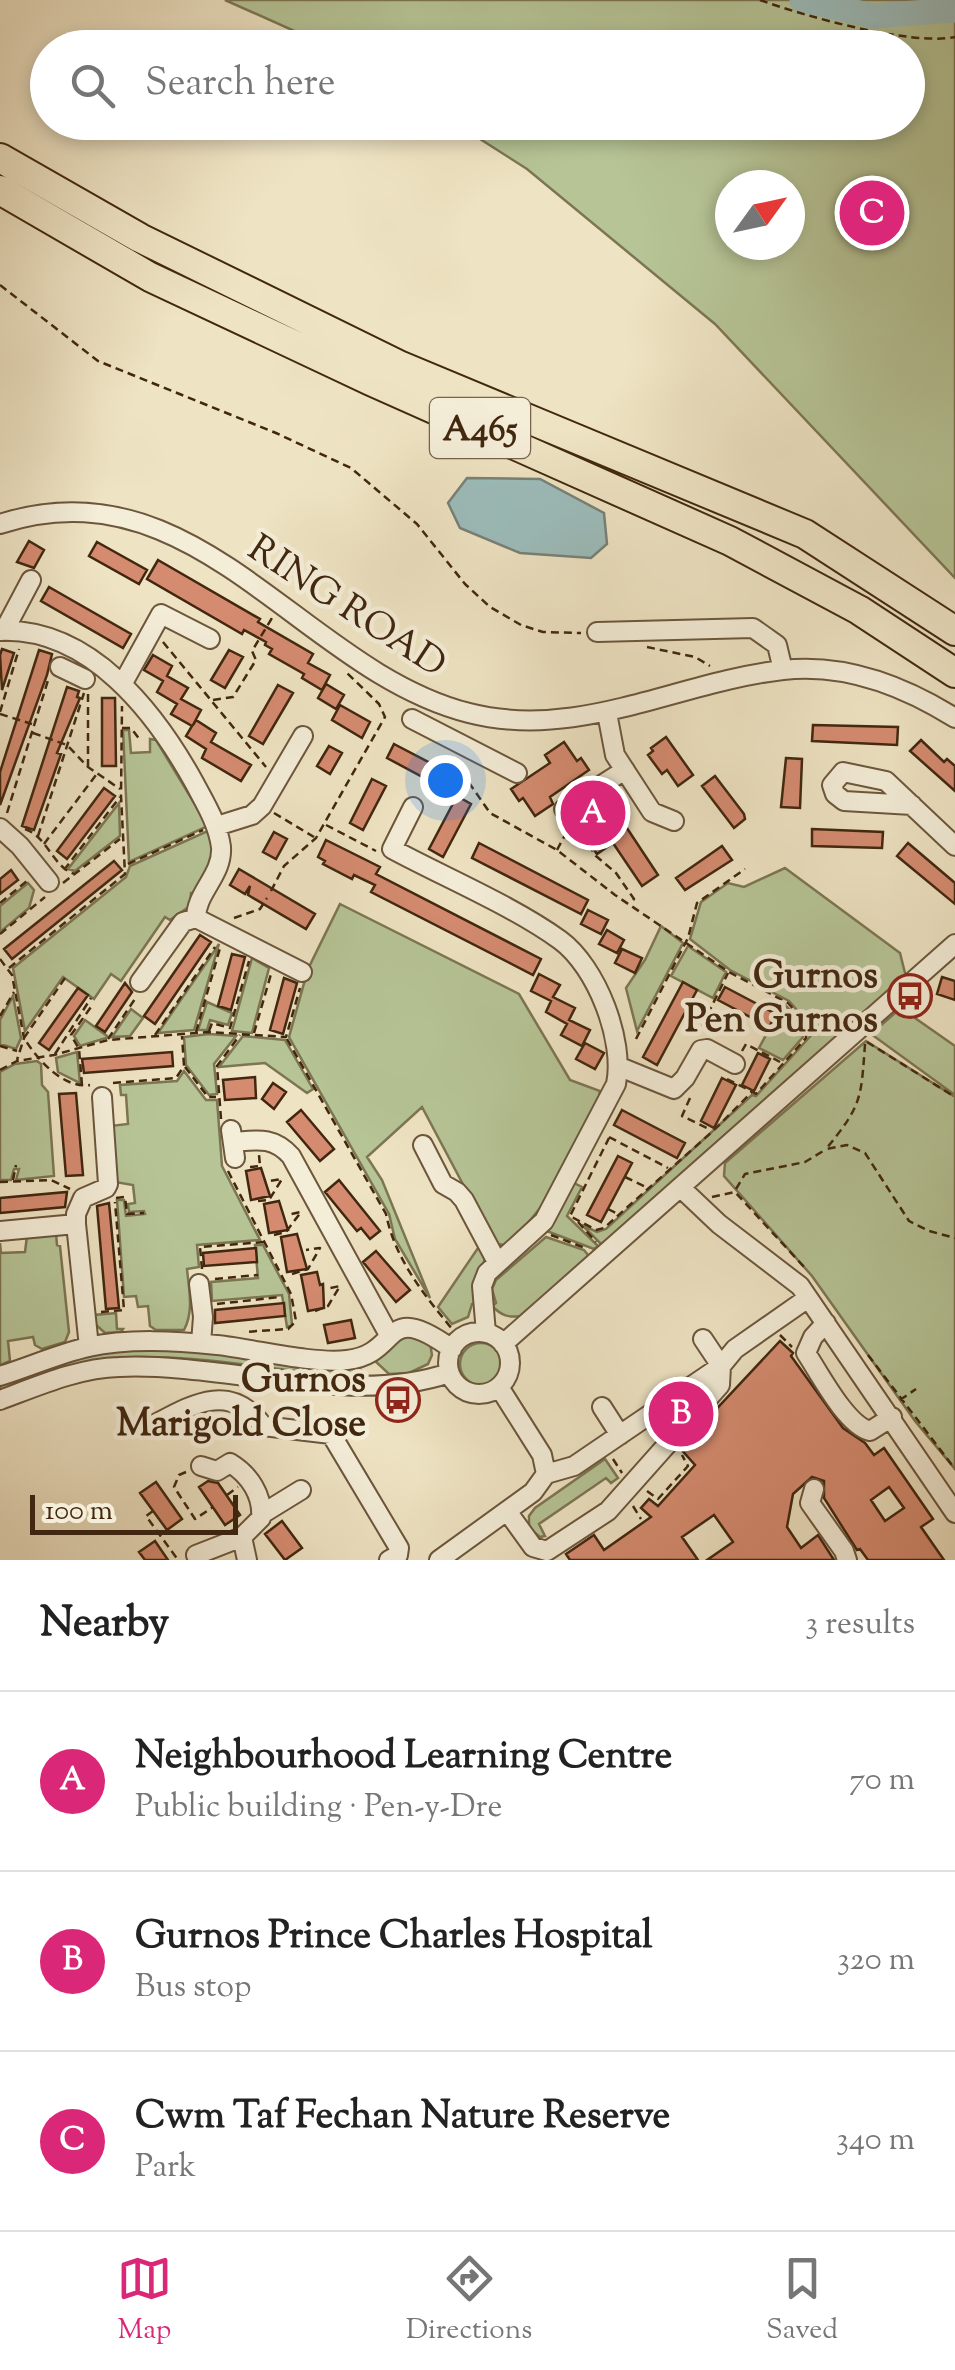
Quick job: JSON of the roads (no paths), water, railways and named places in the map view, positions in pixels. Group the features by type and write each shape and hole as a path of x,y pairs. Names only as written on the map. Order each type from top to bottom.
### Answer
{"highway":[{"name":"A465","path":"0,158 140,238 401,366 805,534 955,631"},
{"name":"A465","path":"0,190 150,277 730,541 859,610 955,673"}],"street":[{"name":"RING ROAD","path":"0,524 71,513 138,520 200,549 392,681 469,713 528,721 607,713 784,670 863,676 905,691 955,718"},
{"path":"31,580 2,631 70,647 126,687 181,762 217,826 221,854 214,876 196,906 196,918"},
{"path":"126,687 161,614 210,639"},
{"path":"597,632 752,628 776,645 784,670"},
{"path":"70,647 72,673"},
{"path":"460,744 469,713"},
{"path":"607,713 614,754 652,812 674,821"},
{"path":"412,719 517,773"},
{"path":"217,826 252,814 262,806 303,736"},
{"path":"564,809 625,770"},
{"path":"912,805 955,846"},
{"path":"413,807 392,849 496,904 568,948 600,990 620,1067 602,1134 550,1212 497,1262 482,1286 486,1333"},
{"path":"2,824 50,882"},
{"path":"196,918 223,937 302,972"},
{"path":"140,982 183,922 196,918"},
{"path":"503,1344 955,944"},
{"path":"620,1067 674,1088 685,1078 701,1050 739,1056"},
{"path":"89,1347 76,1224 81,1201 108,1184 99,1089"},
{"path":"233,1148 268,1139 280,1144 291,1156 389,1334"},
{"path":"423,1145 443,1184 464,1200 497,1262"},
{"path":"681,1188 719,1224 789,1274 955,1513"},
{"path":"0,1231 76,1224"},
{"path":"200,1276 201,1343"},
{"path":"439,1560 534,1492 546,1474 574,1466 721,1366 734,1350 808,1298"},
{"path":"826,1324 813,1337 806,1353 844,1409 861,1429 870,1431 889,1413"},
{"path":"0,1376 89,1347 135,1342 201,1343 350,1360 371,1353 398,1328 411,1326 457,1343"},
{"path":"476,1332 486,1333 503,1344 510,1361 509,1371 499,1387 473,1394 457,1386 449,1373 448,1359 457,1343 476,1332"},
{"path":"507,1511 533,1548 547,1551 626,1501 720,1385 721,1366 704,1339"},
{"path":"0,1400 76,1374 114,1366 339,1384 420,1382 449,1373"},
{"path":"499,1387 542,1455 546,1474"},
{"path":"146,1429 195,1403 222,1398 255,1415 263,1426 331,1434 399,1548 398,1555 389,1560"},
{"path":"602,1408 620,1434"},
{"path":"183,1557 242,1538 262,1518 260,1495 240,1468 230,1464 217,1471 201,1466"},
{"path":"814,1488 810,1503 847,1560"},
{"path":"262,1514 301,1490"},
{"path":"242,1538 247,1560"}],"water":[{"path":"467,478 540,479 604,513 607,544 591,558 520,553 460,528 448,503"}],"waterway":[{"path":"802,0 873,16 955,10"}],"place":[{"name":"Cwm Taf Fechan Nature Reserve","path":"872,213"},
{"name":"Neighbourhood Learning Centre","path":"593,813"},
{"name":"Gurnos Pen Gurnos","path":"910,996"},
{"name":"Gurnos Marigold Close","path":"398,1400"},
{"name":"Gurnos Prince Charles Hospital","path":"681,1414"}]}
